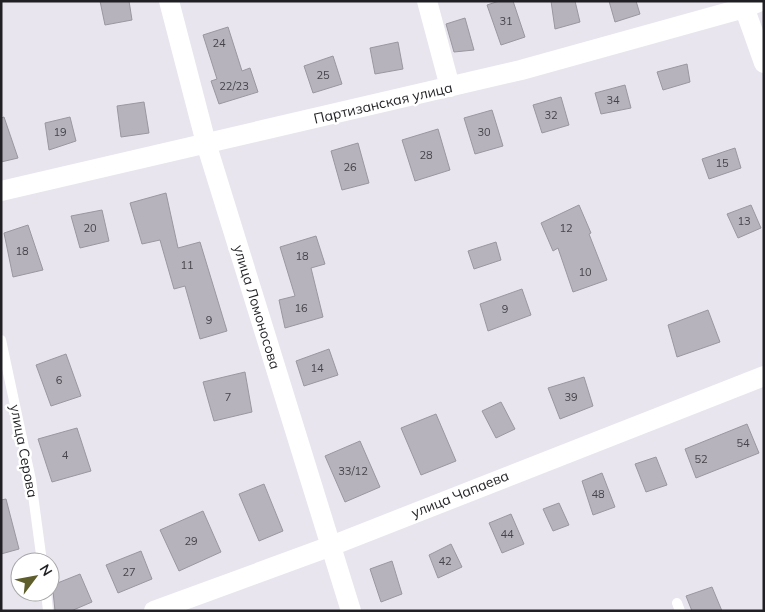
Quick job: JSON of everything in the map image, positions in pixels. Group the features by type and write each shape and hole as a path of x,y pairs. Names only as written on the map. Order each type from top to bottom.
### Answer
{"street":[{"name":"улица Ломоносова","path":"169,1 206,143 351,611"},
{"path":"427,1 450,87"},
{"name":"Партизанская улица","path":"1,191 530,68 749,4"},
{"path":"749,4 764,64"},
{"name":"улица Чапаева","path":"154,611 331,546 764,376"}],"lane":[{"name":"улица Серова","path":"1,340 32,480 41,552"}],"building":[{"path":"100,1 129,1 132,20 105,25"},
{"path":"499,1 513,1 525,37 501,45 487,5"},
{"path":"551,1 575,1 580,22 555,29"},
{"path":"609,1 636,1 640,14 615,22"},
{"path":"465,18 474,50 454,52 446,24"},
{"path":"228,27 242,71 250,68 258,92 219,104 211,81 217,79 203,35"},
{"path":"398,42 403,69 375,74 370,48"},
{"path":"333,56 342,84 313,93 304,66"},
{"path":"687,64 690,82 663,90 657,72"},
{"path":"625,85 631,108 601,114 595,93"},
{"path":"561,97 569,125 542,133 533,105"},
{"path":"144,102 149,133 121,137 117,106"},
{"path":"492,110 503,146 475,154 464,118"},
{"path":"4,117 18,158 1,162 1,118"},
{"path":"70,117 76,141 49,150 45,123"},
{"path":"438,129 450,170 415,181 402,140"},
{"path":"358,143 369,183 342,190 331,151"},
{"path":"735,148 741,168 709,179 702,159"},
{"path":"166,193 178,248 200,242 227,331 200,339 185,286 174,289 160,240 142,244 130,203"},
{"path":"579,205 607,280 573,292 558,248 553,251 541,223"},
{"path":"751,205 761,228 738,238 727,214"},
{"path":"102,210 109,241 80,248 71,216"},
{"path":"28,225 43,270 13,277 4,233"},
{"path":"316,236 325,264 311,268 323,317 285,328 279,300 295,296 280,247"},
{"path":"496,242 501,260 474,269 468,251"},
{"path":"522,289 531,315 488,331 480,304"},
{"path":"708,310 720,342 677,357 668,325"},
{"path":"329,349 338,375 304,386 296,361"},
{"path":"66,354 81,396 51,406 36,365"},
{"path":"245,372 252,412 214,421 203,382"},
{"path":"584,377 593,406 560,419 548,388"},
{"path":"501,402 515,429 496,438 482,411"},
{"path":"436,414 456,461 421,475 401,428"},
{"path":"747,424 759,453 696,478 685,449"},
{"path":"77,428 91,471 52,482 38,439"},
{"path":"360,441 380,487 345,502 325,456"},
{"path":"656,457 667,485 646,492 635,464"},
{"path":"602,473 615,507 593,515 582,481"},
{"path":"264,484 283,531 259,541 239,494"},
{"path":"6,499 19,549 1,554 1,500"},
{"path":"559,503 569,525 553,531 543,509"},
{"path":"203,511 221,552 179,571 160,530"},
{"path":"511,514 524,544 502,553 489,523"},
{"path":"451,544 462,567 438,578 429,555"},
{"path":"141,551 152,579 118,593 106,565"},
{"path":"392,561 402,594 381,602 370,569"},
{"path":"80,574 92,602 71,611 55,611 54,602 60,602 60,582"},
{"path":"712,587 722,611 692,611 686,596"}]}
